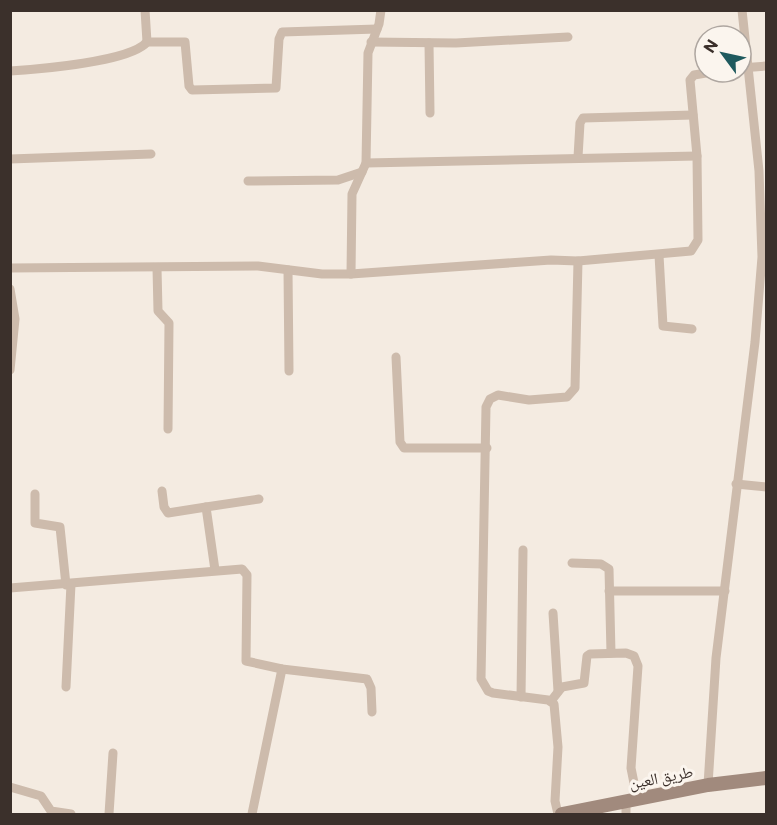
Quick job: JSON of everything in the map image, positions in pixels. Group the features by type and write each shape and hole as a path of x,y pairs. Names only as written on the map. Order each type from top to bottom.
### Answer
{"main road":[{"name":"طريق العين","path":"560,814 629,804 708,785 766,778"}],"street":[{"path":"145,10 147,42"},
{"path":"351,274 352,194 366,163 368,58 381,10"},
{"path":"10,71 101,59 138,50 147,42 185,42 190,90 266,90 274,89 278,85 279,39 282,32 377,29"},
{"path":"371,42 568,37"},
{"path":"429,42 430,113"},
{"path":"10,268 258,266 351,274 551,260 578,261 691,251 696,247 698,240 697,156 691,77 693,77"},
{"path":"708,785 712,706 736,484 756,332 762,230 759,171 746,84"},
{"path":"578,158 580,123 583,118 693,115"},
{"path":"10,159 151,154"},
{"path":"366,163 697,156"},
{"path":"248,181 338,180 362,172"},
{"path":"659,255 663,326 692,329"},
{"path":"551,701 488,691 481,679 486,407 493,396 505,394 529,400 567,397 575,387 578,261"},
{"path":"157,268 158,311 169,323 168,429"},
{"path":"288,270 289,371"},
{"path":"10,289 15,319 10,370"},
{"path":"396,357 400,442 404,448 487,448"},
{"path":"736,484 766,487"},
{"path":"162,491 164,507 168,513 260,499"},
{"path":"35,494 35,523 57,525 61,530 69,585 66,687"},
{"path":"206,507 216,570"},
{"path":"521,697 523,550"},
{"path":"572,564 606,565 609,569 611,653"},
{"path":"10,588 69,585 242,569 247,575 246,661 282,669 367,679 371,688 372,712"},
{"path":"609,591 725,591"},
{"path":"553,613 558,691"},
{"path":"551,701 563,686 584,683 587,656 590,654 630,655 638,666 629,804"},
{"path":"252,814 282,669"},
{"path":"551,701 555,708 558,747 555,801 560,814"},
{"path":"109,814 113,753"},
{"path":"10,787 41,796 51,811 71,814"}]}
